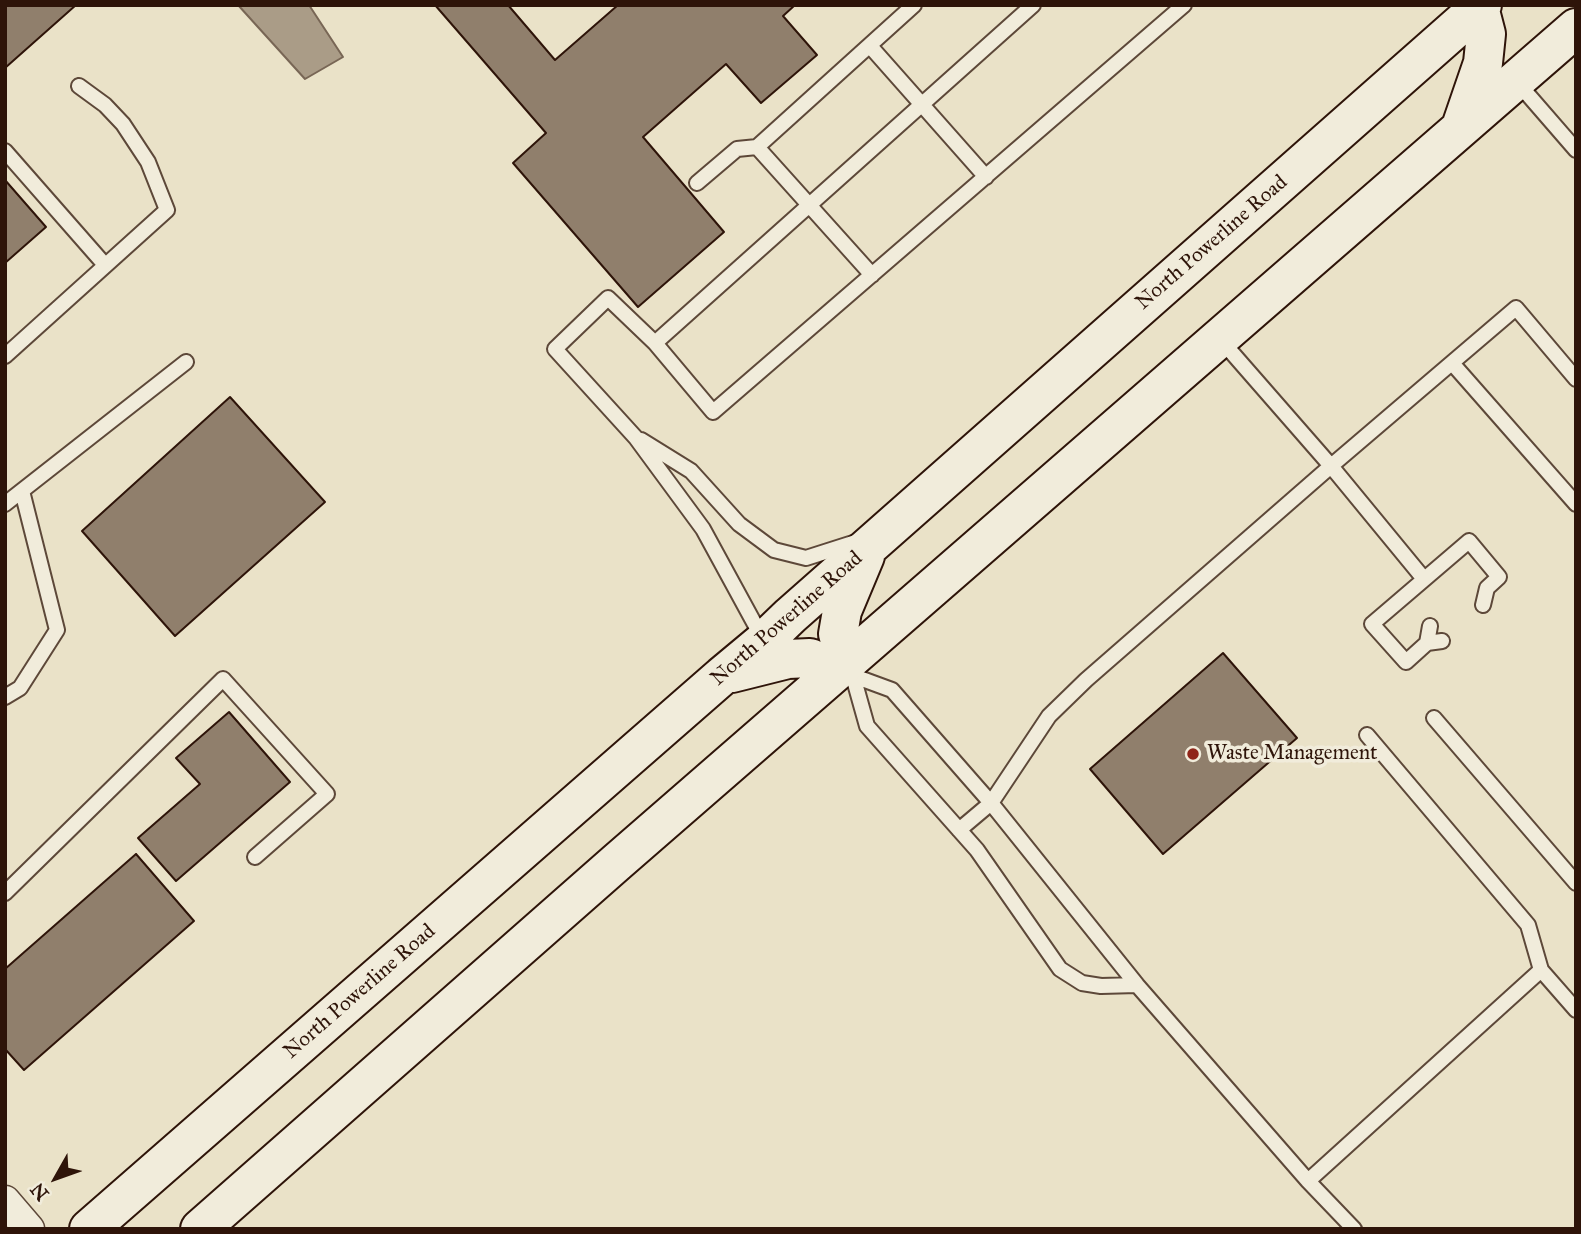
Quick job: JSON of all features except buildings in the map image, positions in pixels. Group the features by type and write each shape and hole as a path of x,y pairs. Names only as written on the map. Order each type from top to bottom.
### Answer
{"main road":[{"path":"1460,129 1483,63 1486,34 1480,6"},
{"name":"North Powerline Road","path":"89,1229 764,641 1480,6"},
{"path":"200,1229 846,669 1219,338 1576,28"},
{"path":"846,669 838,635 842,611 877,540"},
{"path":"722,676 788,659 810,658 846,669"}],"street":[{"path":"5,1201 29,1229"}],"lane":[{"path":"697,183 737,149 757,146 915,5"},
{"path":"655,343 1033,5"},
{"path":"764,641 703,529 636,438 555,349 608,298 655,343 713,412 1184,5"},
{"path":"870,46 986,177"},
{"path":"1516,81 1576,150"},
{"path":"5,356 167,210 148,162 123,124 105,105 79,86"},
{"path":"757,146 872,275"},
{"path":"5,151 105,265"},
{"path":"958,830 991,803 1049,716 1086,680 1516,308 1576,379"},
{"path":"1219,338 1331,466 1424,579"},
{"path":"5,505 186,362"},
{"path":"1452,363 1576,503"},
{"path":"636,438 691,471 739,524 774,550 807,558 877,540"},
{"path":"5,697 20,688 57,629 22,491"},
{"path":"1430,625 1435,642 1406,662 1372,624 1469,541 1499,577 1487,588 1472,591"},
{"path":"1483,605 1487,588"},
{"path":"846,669 892,690 991,803 1137,985 1308,1181 1354,1229"},
{"path":"846,669 867,726 977,850 1060,969 1082,983 1101,986 1137,985"},
{"path":"5,893 223,679 327,794 255,857"},
{"path":"1434,718 1576,883"},
{"path":"1367,735 1528,925 1541,971 1576,1010"},
{"path":"1308,1181 1541,971"}],"shaded area":[{"path":"238,5 309,5 343,57 305,79"}],"place":[{"name":"Waste Management","path":"1193,754"}]}
